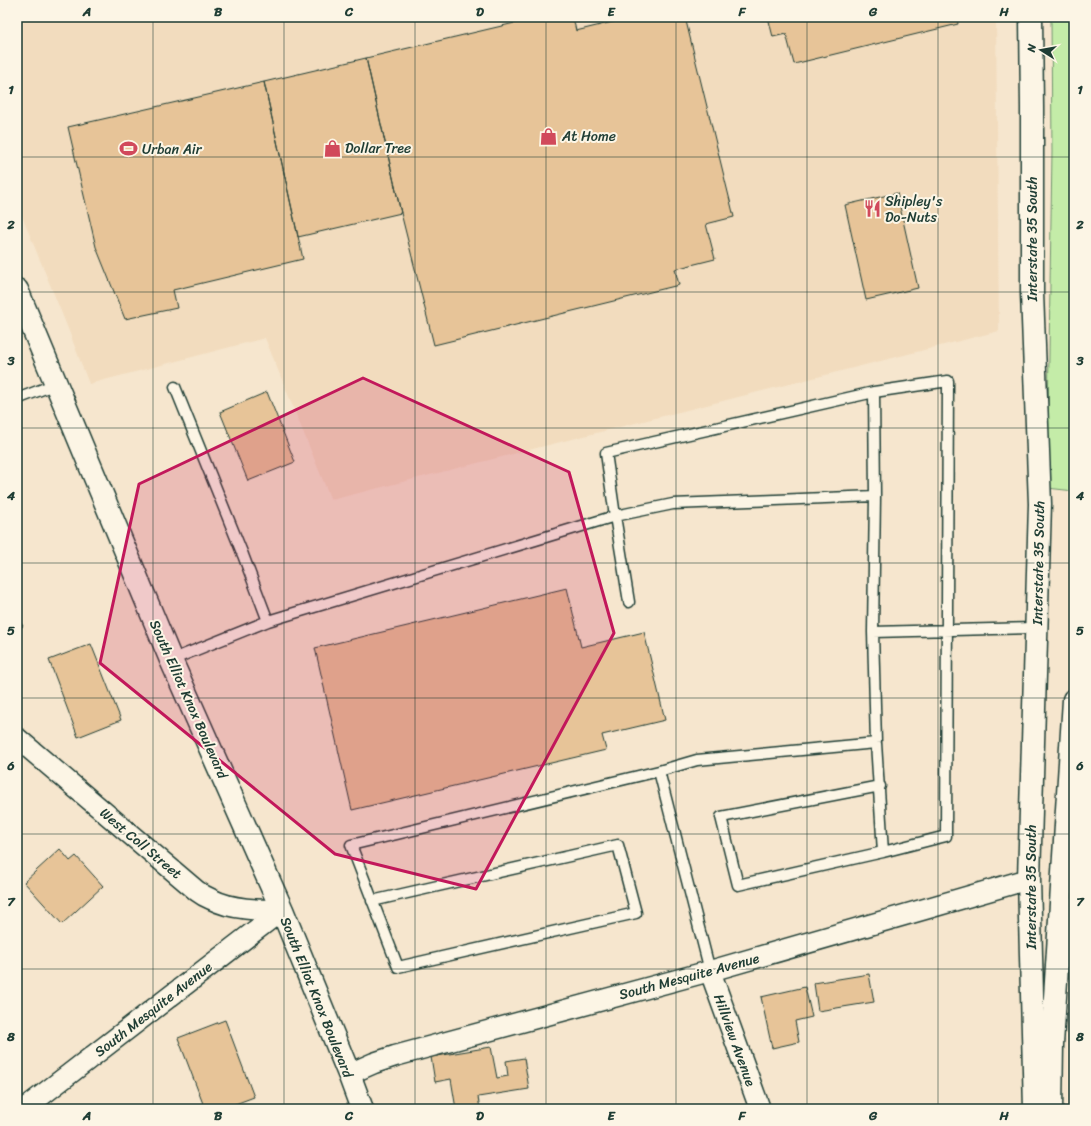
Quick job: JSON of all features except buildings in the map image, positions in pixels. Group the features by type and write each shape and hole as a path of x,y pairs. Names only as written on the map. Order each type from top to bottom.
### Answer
{"main road":[{"name":"Interstate 35 South","path":"1030,17 1032,108 1032,293 1040,504 1029,879 1035,1109"},
{"name":"South Elliot Knox Boulevard","path":"17,290 171,660 282,910 362,1109"},
{"path":"1051,1109 1052,1044 1074,700"}],"street":[{"name":"West Coll Street","path":"17,738 197,891 211,900 233,907 259,910 282,910"},
{"name":"South Mesquite Avenue","path":"349,1074 395,1056 710,971 1029,879"},
{"name":"South Mesquite Avenue","path":"24,1109 282,910"},
{"name":"Hillview Avenue","path":"710,971 760,1109"}],"lane":[{"path":"629,602 606,453 874,392 948,381 946,836 738,885 721,817 880,786"},
{"path":"17,399 56,384"},
{"path":"175,387 243,554 268,621"},
{"path":"874,392 875,496 873,632 876,743 880,786 883,852"},
{"path":"171,660 268,621 615,516 673,504 875,496"},
{"path":"873,632 1036,628"},
{"path":"372,901 618,845 636,913 398,967 372,901 351,845 659,771 697,760 876,743"},
{"path":"659,771 710,971"}],"highlighted area":[{"path":"363,378 569,472 614,633 476,889 335,854 100,663 139,484"}],"shaded area":[{"path":"17,17 996,17 999,331 331,500 265,338 89,384 17,204"}],"green space":[{"path":"1051,17 1071,17 1072,39 1074,46 1074,491 1047,488 1052,152"}],"place":[{"name":"At Home","path":"549,136"},
{"name":"Dollar Tree","path":"332,148"},
{"name":"Urban Air","path":"129,149"},
{"name":"Shipley's Do-Nuts","path":"872,209"}]}
